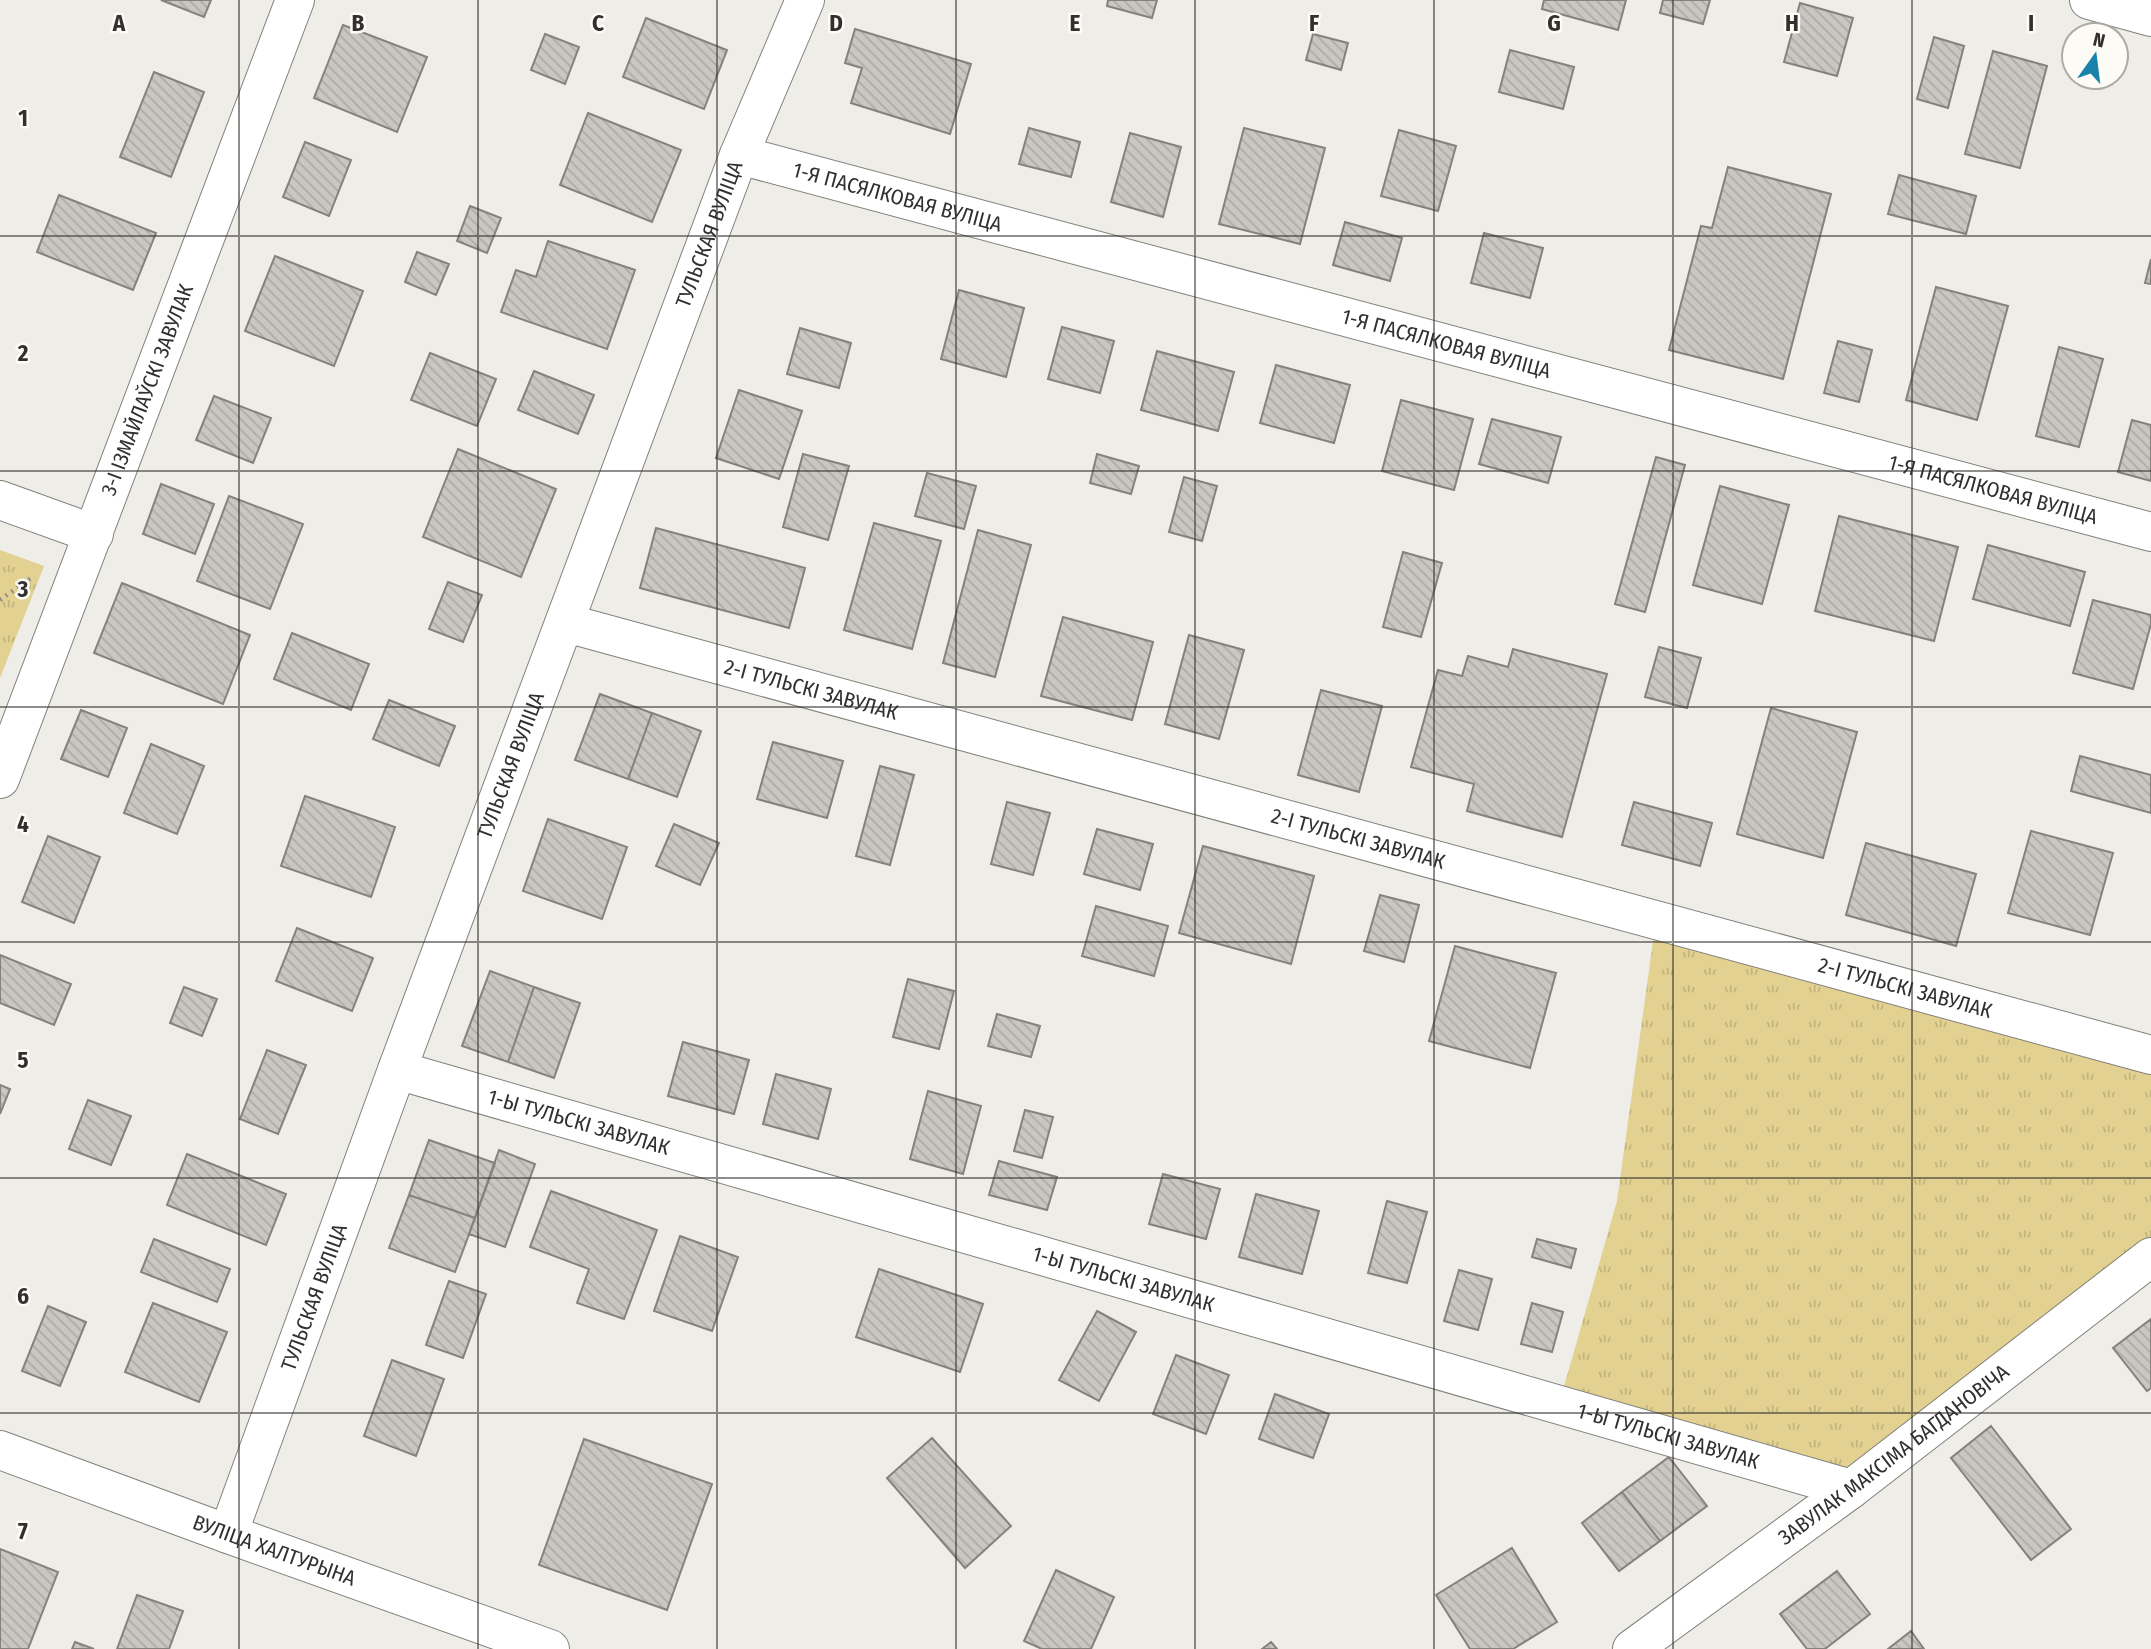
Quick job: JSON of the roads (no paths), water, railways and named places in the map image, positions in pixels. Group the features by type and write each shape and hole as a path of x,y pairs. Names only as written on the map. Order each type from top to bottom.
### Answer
{"street":[{"name":"3-І ІЗМАЙЛАЎСКІ ЗАВУЛАК","path":"0,779 295,0"},
{"name":"ТУЛЬСКАЯ ВУЛІЦА","path":"228,1534 397,1070 739,155 805,0"},
{"path":"2089,0 2151,17"},
{"name":"1-Я ПАСЯЛКОВАЯ ВУЛІЦА","path":"739,155 2151,532"},
{"path":"0,500 94,534"},
{"name":"2-І ТУЛЬСКІ ЗАВУЛАК","path":"566,623 2151,1055"},
{"name":"1-Ы ТУЛЬСКІ ЗАВУЛАК","path":"397,1070 1851,1489"},
{"name":"ЗАВУЛАК МАКСІМА БАГДАНОВІЧА","path":"1632,1649 1851,1489 2151,1257"},
{"name":"ВУЛІЦА ХАЛТУРЫНА","path":"0,1450 550,1649"}]}
